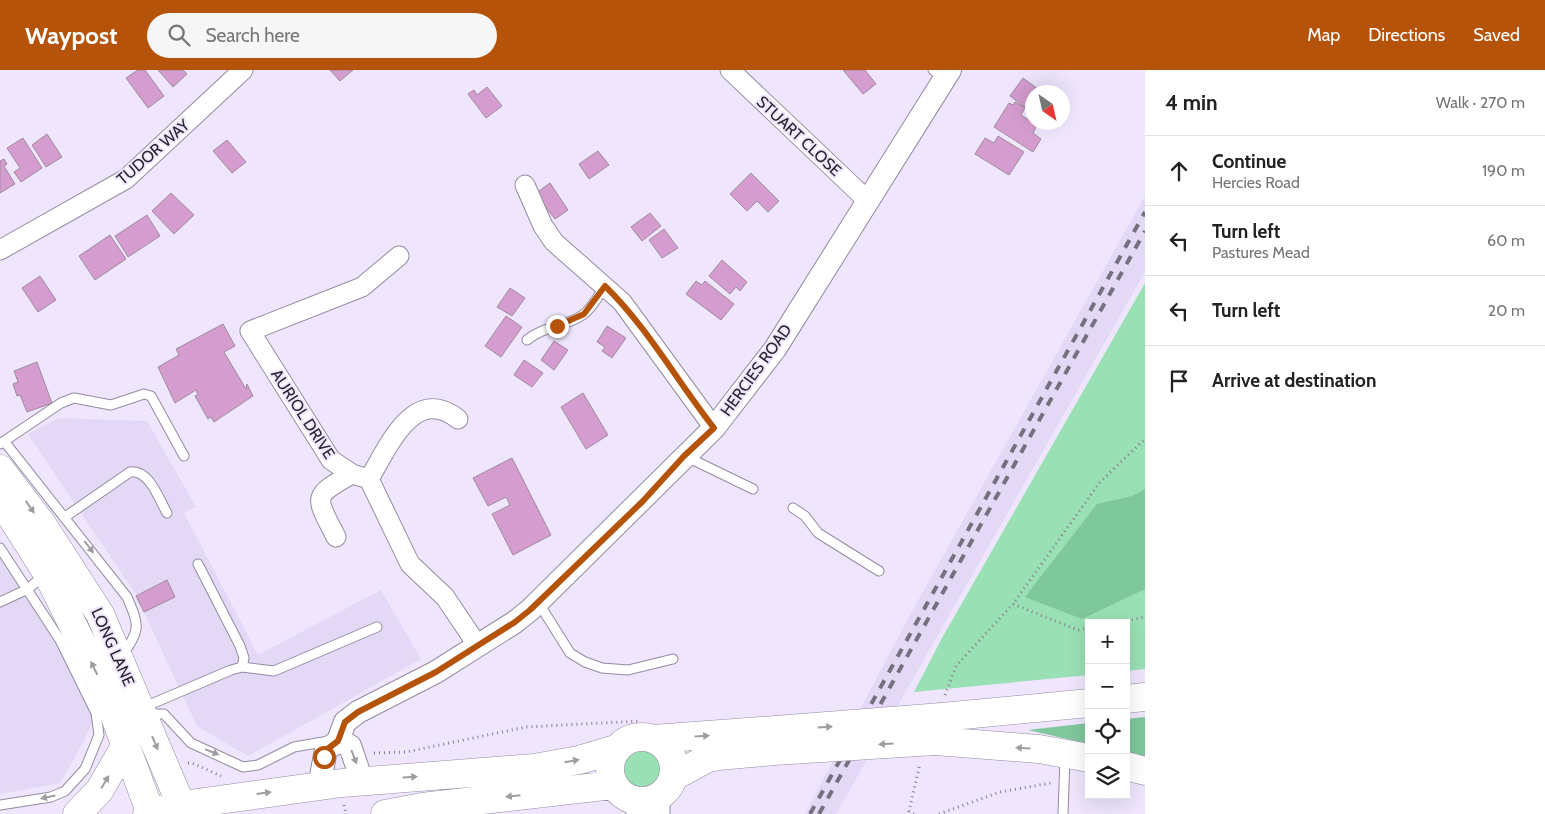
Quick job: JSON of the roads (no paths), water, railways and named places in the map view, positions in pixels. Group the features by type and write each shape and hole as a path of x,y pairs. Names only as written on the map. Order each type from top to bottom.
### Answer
{"main road":[{"name":"LONG LANE","path":"0,469 42,524 100,614 183,809"},
{"name":"LONG LANE","path":"0,499 37,581 104,710 126,745 149,814"},
{"path":"1130,699 1145,697"},
{"path":"627,799 609,773 611,760 616,749 626,740 640,737 647,730 775,741 938,729 1085,704"},
{"path":"938,729 1077,755"},
{"path":"647,730 670,754 674,765 664,796"},
{"path":"385,814 422,806 627,799 640,802 651,800 664,796 706,759 775,741"},
{"path":"78,814 99,791 126,745"},
{"path":"149,814 319,786 534,768 579,760 616,749"},
{"path":"1130,767 1145,772"}],"street":[{"name":"TUDOR WAY","path":"0,250 126,179 243,70"},
{"name":"STUART CLOSE","path":"730,70 868,201"},
{"name":"HERCIES ROAD","path":"319,786 326,750 338,741 345,722 358,712 436,672 515,622 643,501 684,456 714,428 775,349 868,201 942,74"},
{"path":"525,185 543,226 554,242 605,286 641,327 691,399 714,428"},
{"name":"AURIOL DRIVE","path":"360,477 331,460 250,331 362,287 400,256"},
{"path":"336,538 320,506 320,496 325,488 360,477 405,421 415,413 426,409 438,408 458,419"},
{"path":"360,477 410,564 445,597 478,646"},
{"path":"338,741 350,746 362,781"}],"lane":[{"path":"527,340 542,330 584,314 605,286"},
{"path":"119,660 136,635 137,620 127,597 65,517 2,443 61,402 74,398 110,405 144,394 151,396 184,456"},
{"path":"684,456 753,489"},
{"path":"65,517 130,472 136,471 145,476 167,513"},
{"path":"793,508 804,516 818,533 879,571"},
{"path":"0,548 37,581 0,602"},
{"path":"198,564 240,646 244,658 242,667"},
{"path":"538,602 570,653 585,662 607,669 628,670 673,658"},
{"path":"141,711 204,680 242,667 274,671 377,627"},
{"path":"0,805 51,797 66,790 85,768 97,742 104,710"},
{"path":"141,711 164,714 191,743 243,767 258,765 294,747 321,741 338,741"},
{"path":"1063,814 1066,780 1077,755"}],"railway":[{"path":"810,814 1145,212"},
{"path":"819,814 1145,231"}]}
